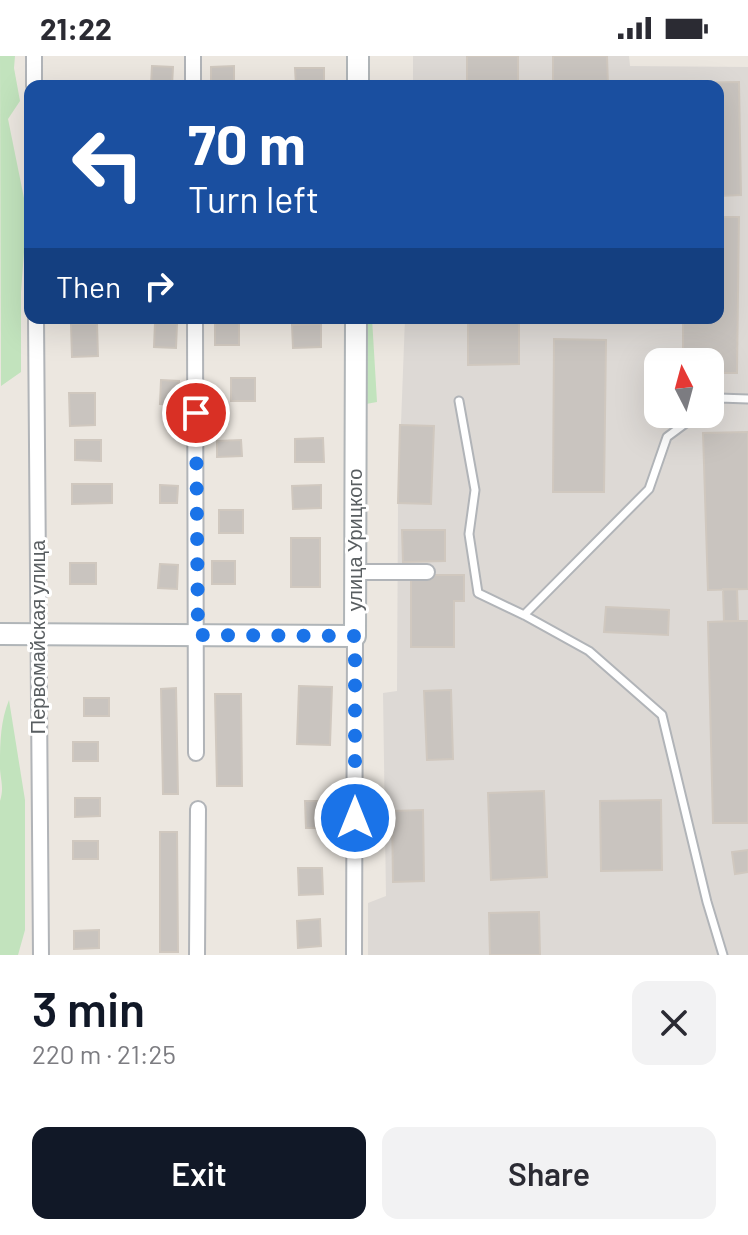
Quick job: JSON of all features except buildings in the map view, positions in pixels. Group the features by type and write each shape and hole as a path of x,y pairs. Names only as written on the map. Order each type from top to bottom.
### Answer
{"street":[{"path":"34,56 34,80"},
{"path":"193,56 193,80"},
{"path":"358,56 358,80"},
{"name":"Первомайская улица","path":"36,324 41,955"},
{"path":"195,324 196,753"},
{"name":"улица Урицкого","path":"354,955 356,324"},
{"path":"355,572 427,572"},
{"path":"0,634 355,636"},
{"path":"197,955 198,809"}],"lane":[{"path":"724,398 748,399"},
{"path":"459,401 475,490 469,534 478,593 589,651 662,715 707,902 723,955"},
{"path":"524,615 649,489 667,437 679,428"}],"shaded area":[{"path":"413,56 629,56 630,66 748,67 748,955 368,955 368,903 386,896 383,693 397,691 398,503 405,324 724,324 724,80 413,80"}],"green space":[{"path":"0,56 15,56 20,101 8,119 24,198 21,372 1,386"},
{"path":"367,324 372,324 377,402 366,404"},
{"path":"9,700 25,800 25,930 18,955 0,955 0,751 2,725"}],"route":[{"path":"196,413 198,635 355,636 355,818"}]}
